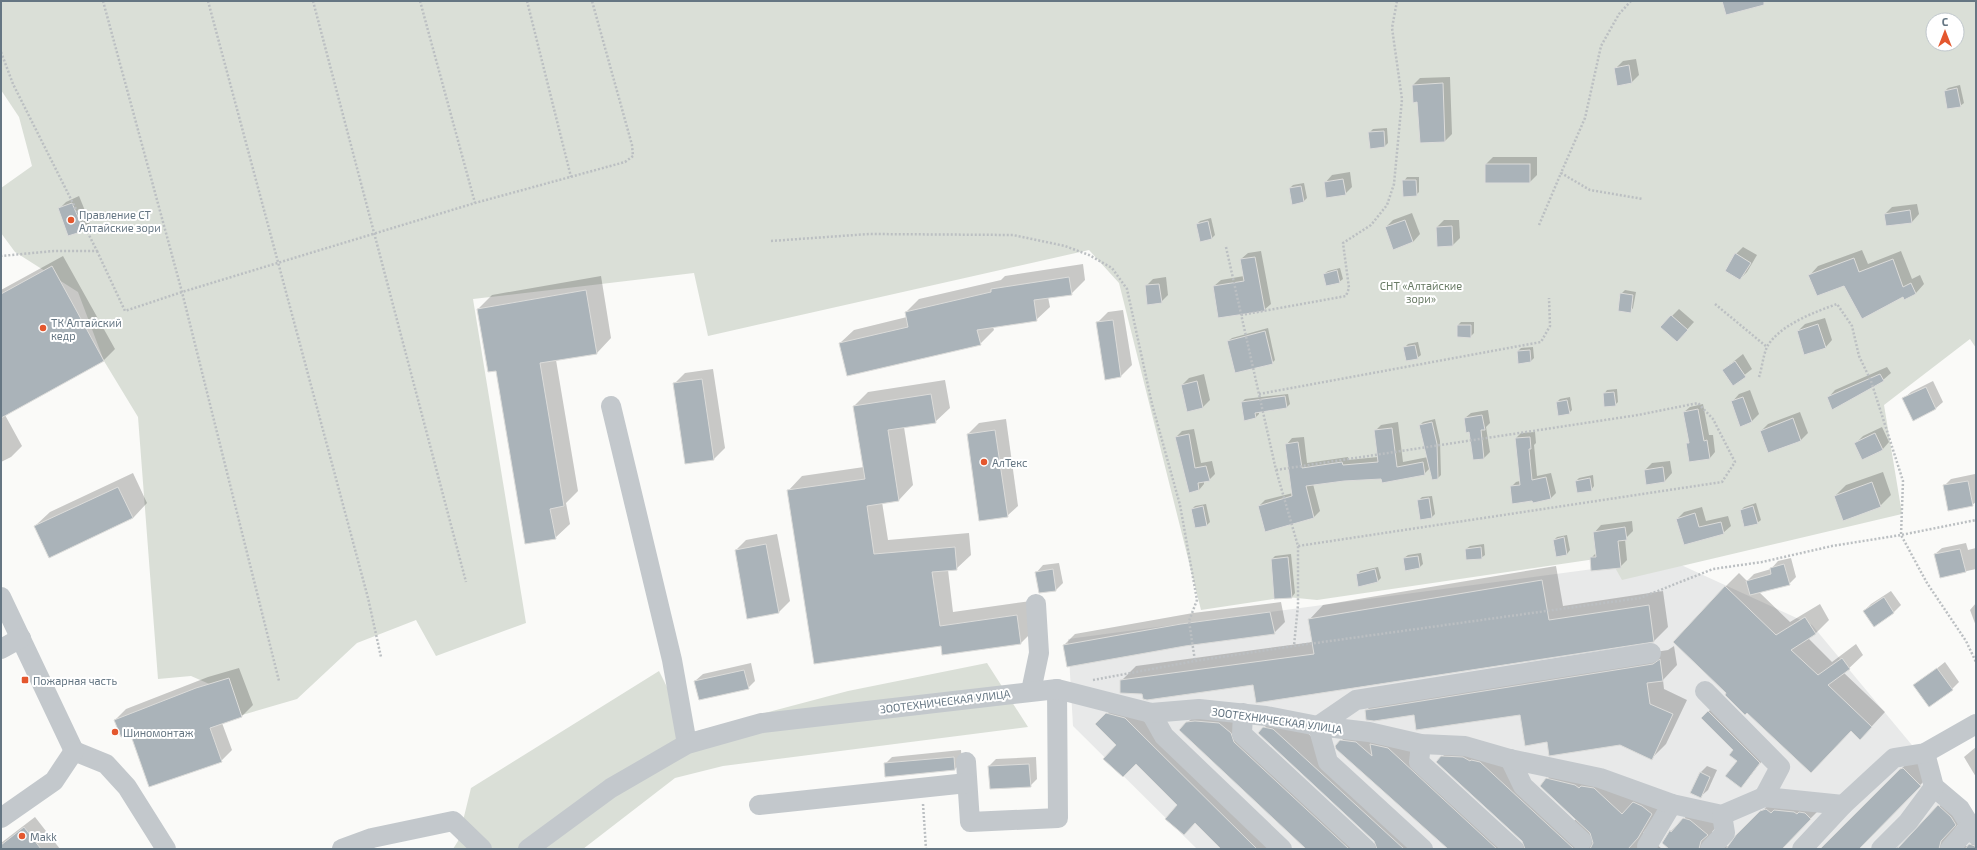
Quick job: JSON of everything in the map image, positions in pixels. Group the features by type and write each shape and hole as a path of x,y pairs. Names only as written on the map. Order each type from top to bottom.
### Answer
{"street":[{"path":"612,406 672,660 687,744"},
{"path":"1,597 74,751 106,764 127,787 166,849"},
{"path":"1031,691 1039,653 1036,604"},
{"path":"1,649 21,638"},
{"path":"1423,849 1328,762 1318,726 1356,700 1651,653"},
{"path":"966,762 970,822 1058,818 1057,688"},
{"name":"ЗООТЕХНИЧЕСКАЯ УЛИЦА","path":"528,849 611,788 687,744 762,722 1057,688 1151,713 1200,709 1243,713 1318,726 1370,732 1421,744 1465,746 1510,759 1600,778 1672,804 1722,815"},
{"path":"1705,691 1780,767 1764,797"},
{"path":"1151,713 1164,736 1282,849"},
{"path":"1243,713 1242,734 1366,849"},
{"path":"1802,849 1843,805 1894,758 1925,753 1976,724"},
{"path":"1421,744 1419,762 1514,849"},
{"path":"1,818 54,781 74,751"},
{"path":"1925,753 1934,787 1960,809 1973,831 1950,849"},
{"path":"1510,759 1523,786 1582,841"},
{"path":"759,805 968,783"},
{"path":"1881,849 1908,822 1934,787"},
{"path":"1710,849 1725,833 1722,815 1764,797 1843,805"},
{"path":"1648,846 1672,804"},
{"path":"342,849 372,838 453,821 482,849"}],"path":[{"path":"103,1 182,292 279,681"},
{"path":"208,1 368,598 381,657"},
{"path":"313,1 466,582"},
{"path":"420,1 475,203"},
{"path":"527,1 571,177"},
{"path":"1,52 13,84 97,251 125,311 182,292 475,203 625,162 633,156 632,145 592,1"},
{"path":"1242,315 1346,296 1349,288 1343,243 1371,225 1387,205 1394,184 1402,99 1392,28 1397,1"},
{"path":"1539,225 1585,118 1601,46 1619,14 1631,1"},
{"path":"1561,173 1590,190 1643,199"},
{"path":"771,241 869,234 1012,235 1065,246 1089,254 1112,268 1127,289 1152,404 1180,505 1198,600 1189,621 1196,661"},
{"path":"1226,246 1276,470 1298,546 1298,605 1294,646"},
{"path":"1,256 54,251 97,251"},
{"path":"1259,394 1541,342 1550,326 1549,298"},
{"path":"1715,304 1767,347"},
{"path":"1759,377 1767,347 1781,332 1806,315 1837,304 1852,326 1858,356 1871,381 1903,481 1900,535 1927,583 1966,641 1976,662"},
{"path":"1276,470 1638,415 1698,403 1713,418 1735,462 1722,482 1298,546"},
{"path":"1092,680 1196,661 1294,646 1640,598 1713,569 1762,562 1832,546 1900,535 1976,520"},
{"path":"923,822 926,849"}],"shaded area":[{"path":"1668,559 1812,625 1976,822 1976,849 1197,849 1073,726 1068,639"}],"green space":[{"name":"СНТ «Алтайские зори»","path":"1,1 1976,1 1976,348 1970,339 1884,405 1902,514 1622,580 1609,557 1317,600 1287,597 1201,610 1119,283 1089,250 708,336 694,273 473,299 526,623 436,656 416,620 357,643 297,699 218,722 214,686 191,676 158,679 138,417 104,361 78,292 15,252 1,233 1,188 32,166 19,117 1,90"},
{"path":"987,663 1028,727 723,766 675,778 583,849 453,849 458,841 471,788 659,671 690,733 848,691"}],"building":[{"path":"1722,1 1764,1 1764,5 1726,15"},
{"path":"1629,65 1632,83 1617,86 1614,68"},
{"path":"1443,83 1445,142 1420,143 1417,102 1413,103 1412,85"},
{"path":"1957,88 1961,107 1947,109 1944,91"},
{"path":"1384,131 1385,147 1370,149 1368,132"},
{"path":"1485,164 1530,164 1530,183 1485,183"},
{"path":"1343,179 1346,195 1326,198 1324,182"},
{"path":"1402,180 1416,180 1417,196 1403,197"},
{"path":"1301,186 1304,202 1292,205 1289,188"},
{"name":"Правление СТ Алтайские зори","path":"72,203 84,231 68,236 58,208"},
{"path":"1910,210 1912,223 1886,226 1884,214"},
{"path":"1405,220 1413,242 1393,250 1385,227"},
{"path":"1208,221 1212,239 1200,242 1196,224"},
{"path":"1452,226 1453,246 1437,247 1436,227"},
{"path":"1735,253 1751,263 1740,280 1725,271"},
{"path":"1255,257 1265,311 1218,318 1213,286 1244,281 1240,259"},
{"path":"1854,258 1859,272 1893,259 1903,287 1911,283 1916,294 1904,300 1903,297 1862,319 1844,286 1817,296 1808,275"},
{"name":"ТК Алтайский кедр","path":"52,266 104,361 1,418 1,294"},
{"path":"1337,270 1340,283 1326,286 1323,274"},
{"path":"1069,277 1072,295 1034,300 1037,321 977,330 981,345 847,376 839,343 908,327 905,312 991,292 991,289"},
{"path":"1159,284 1162,303 1147,305 1145,285"},
{"path":"586,290 597,354 540,363 564,506 550,509 556,539 525,544 496,371 488,372 477,309"},
{"path":"1620,293 1633,295 1631,313 1618,311"},
{"path":"1671,315 1688,330 1677,342 1660,327"},
{"path":"1113,320 1121,377 1105,380 1096,322"},
{"path":"1818,324 1826,348 1804,355 1797,331"},
{"path":"1457,325 1471,325 1471,338 1457,337"},
{"path":"1265,331 1273,364 1235,373 1227,341"},
{"path":"1415,345 1418,359 1406,361 1403,347"},
{"path":"1530,350 1531,362 1518,364 1517,351"},
{"path":"1735,361 1746,377 1733,386 1722,370"},
{"path":"1880,374 1884,381 1832,410 1827,397"},
{"path":"702,379 714,460 685,464 673,383"},
{"path":"1197,381 1203,408 1187,412 1181,385"},
{"path":"1926,387 1936,409 1913,421 1902,398"},
{"path":"1614,392 1616,406 1604,407 1603,393"},
{"path":"931,394 936,423 888,430 899,501 867,506 874,554 955,547 957,570 932,572 940,626 1017,615 1021,644 942,655 941,646 814,664 787,490 865,479 853,406"},
{"path":"1285,396 1287,408 1255,413 1256,418 1244,421 1241,402"},
{"path":"1743,397 1752,422 1740,427 1731,401"},
{"path":"1567,400 1570,414 1558,416 1556,402"},
{"path":"1698,409 1704,441 1707,440 1710,459 1689,462 1686,443 1689,443 1683,412"},
{"path":"1482,415 1485,430 1481,430 1484,459 1473,460 1469,432 1466,433 1464,418"},
{"path":"1793,418 1801,441 1768,453 1760,431"},
{"path":"1432,422 1437,444 1438,479 1432,480 1419,425"},
{"path":"1392,428 1397,467 1423,462 1425,475 1382,483 1381,479 1344,481 1306,486 1314,518 1265,532 1258,506 1292,496 1285,444 1298,442 1302,468 1342,462 1343,465 1378,462 1374,430"},
{"path":"995,430 1008,517 979,521 967,434"},
{"path":"1875,433 1883,450 1862,460 1854,443"},
{"path":"1189,434 1195,468 1206,466 1210,481 1198,483 1199,490 1189,493 1175,437"},
{"path":"1530,437 1531,449 1529,449 1532,480 1546,477 1551,499 1533,503 1532,501 1512,504 1510,486 1520,485 1515,438"},
{"path":"1663,467 1665,482 1646,485 1644,470"},
{"path":"1590,478 1592,491 1577,493 1575,481"},
{"path":"1968,481 1973,506 1948,511 1943,485"},
{"path":"1872,482 1881,507 1843,521 1834,496"},
{"path":"118,487 133,518 49,558 34,526"},
{"path":"1429,498 1432,518 1420,520 1417,500"},
{"path":"1203,506 1207,526 1195,528 1191,509"},
{"path":"1753,506 1758,524 1744,527 1740,510"},
{"path":"1695,513 1699,527 1721,522 1724,534 1684,545 1676,519"},
{"path":"1625,527 1627,540 1618,541 1621,568 1591,571 1590,557 1596,557 1593,532"},
{"path":"1564,537 1567,555 1556,557 1553,540"},
{"path":"766,544 779,613 747,619 735,550"},
{"path":"1481,547 1482,559 1466,560 1465,549"},
{"path":"1960,549 1966,572 1940,578 1934,554"},
{"path":"1418,556 1420,568 1405,571 1403,558"},
{"path":"1288,557 1292,598 1274,599 1271,559"},
{"path":"1784,564 1790,585 1750,595 1746,581 1771,574 1770,568"},
{"path":"1053,569 1056,591 1039,593 1035,572"},
{"path":"1375,569 1378,582 1358,587 1356,574"},
{"path":"1542,580 1549,620 1649,605 1654,642 1256,703 1253,685 1147,700 1143,699 1142,694 1120,693 1120,680 1314,654 1308,619"},
{"path":"1725,586 1776,635 1805,617 1816,634 1791,650 1818,675 1842,658 1850,669 1828,685 1872,727 1860,740 1851,731 1811,773 1747,713 1745,715 1725,695 1726,693 1673,642"},
{"path":"1884,597 1894,613 1874,627 1863,611"},
{"path":"1270,612 1275,634 1185,646 1067,667 1063,645 1181,624"},
{"path":"1660,659 1663,681 1647,683 1650,704 1673,714 1652,760 1620,745 1549,756 1547,742 1525,746 1520,715 1416,730 1414,715 1374,721 1366,720 1365,710 1653,664"},
{"path":"1937,668 1953,690 1929,707 1913,685"},
{"path":"744,670 749,689 699,700 694,681"},
{"path":"229,678 242,717 210,728 222,762 149,787 130,733 121,737 114,720 196,688"},
{"path":"1708,711 1760,763 1741,788 1725,776 1737,761 1729,755 1733,750 1701,718"},
{"path":"1106,713 1125,718 1257,849 1221,849 1195,823 1184,835 1165,819 1177,805 1136,764 1123,777 1103,759 1116,745 1095,724"},
{"path":"1195,721 1219,723 1231,733 1234,742 1349,849 1306,849 1179,730 1186,722"},
{"path":"1263,727 1273,729 1404,849 1377,849 1374,841 1258,733"},
{"path":"1340,740 1356,742 1372,756 1370,744 1388,748 1497,849 1448,849 1336,749 1335,746"},
{"path":"1441,756 1463,757 1470,761 1480,762 1574,849 1525,849 1522,841 1436,762"},
{"path":"954,757 955,770 885,777 884,763"},
{"path":"1029,764 1031,787 990,789 988,766"},
{"path":"1903,768 1921,786 1859,849 1820,849 1900,769"},
{"path":"1700,772 1710,777 1701,798 1690,793"},
{"path":"1546,778 1575,785 1579,788 1581,786 1594,788 1622,814 1633,802 1642,806 1652,814 1638,838 1628,849 1590,849 1593,843 1590,833 1540,786"},
{"path":"1938,805 1951,817 1956,825 1941,841 1939,849 1897,849"},
{"path":"1766,809 1771,813 1774,810 1794,812 1797,814 1799,812 1805,813 1811,819 1782,849 1726,849 1736,835 1760,811"},
{"path":"1683,818 1690,820 1708,835 1701,841 1699,849 1669,849 1662,843 1670,830 1671,832"},
{"name":"Makk","path":"24,827 41,849 1,849 1,845"},
{"path":"1969,844 1975,846 1976,849 1965,849"}],"place":[{"name":"Правление СТ Алтайские зори","path":"71,220"},
{"name":"ТК Алтайский кедр","path":"43,328"},
{"name":"АлТекс","path":"984,462"},
{"name":"Пожарная часть","path":"25,680"},
{"name":"Шиномонтаж","path":"115,732"},
{"name":"Makk","path":"22,836"}]}
